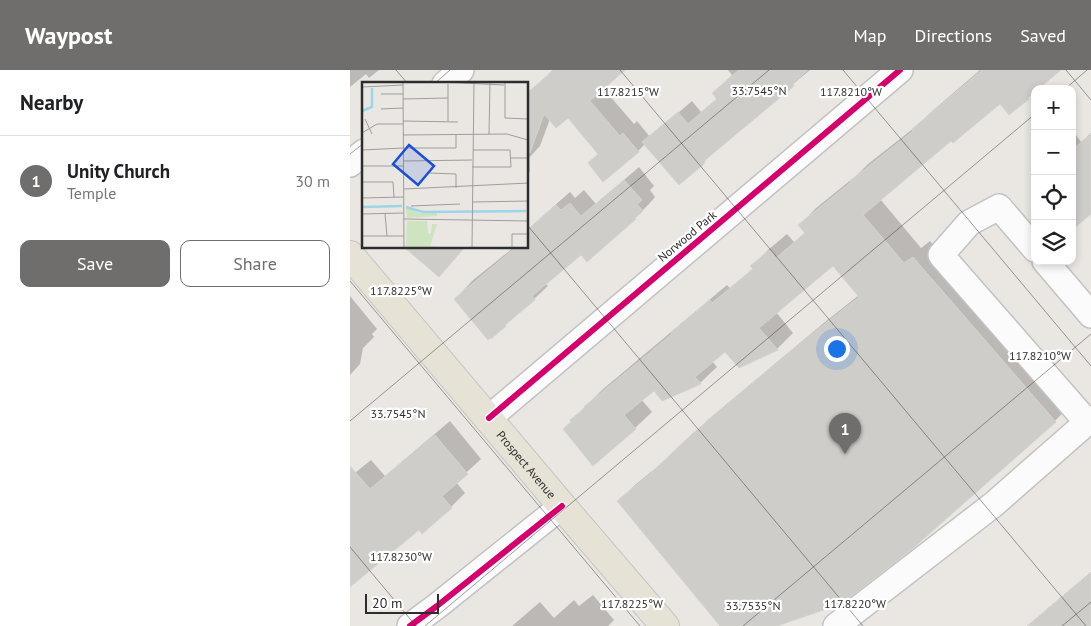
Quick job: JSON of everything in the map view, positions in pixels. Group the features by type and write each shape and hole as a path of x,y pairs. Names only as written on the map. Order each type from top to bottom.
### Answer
{"main road":[{"name":"Prospect Avenue","path":"350,255 665,626"}],"street":[{"path":"447,82 462,70"},
{"name":"Norwood Park","path":"489,418 900,70"},
{"path":"350,164 362,154"},
{"path":"836,626 994,504 1089,421 941,255 969,223 999,206 1031,244"},
{"path":"1048,265 1091,315"},
{"path":"410,626 562,506"}],"building":[{"path":"554,70 625,70 590,101 620,136 623,133 639,152 603,182 588,163 598,154 568,118 556,128 544,114 529,153 529,91"},
{"path":"739,70 808,70 793,83 794,86 704,161 705,163 679,185 642,142 678,112 688,124 717,99 712,93"},
{"path":"982,70 1061,70 1043,85 1031,85 1029,99 1009,115 1000,104 953,143 951,141 863,215 904,263 913,257 1056,422 912,549 841,604 777,626 720,626 617,501 650,474 692,434 859,297 833,266 759,328 778,350 739,368 725,352 695,377 701,384 662,401 654,391 624,415 636,429 593,466 563,429 584,407 710,300 712,303 753,269 750,266 770,250 776,258 805,233 798,225 913,131 912,129"},
{"path":"1091,134 1091,214 1076,227 1076,175 1076,147"},
{"path":"624,180 642,200 637,204 643,211 636,219 587,262 581,255 532,296 535,300 488,340 454,299 514,249 529,249 529,228 556,205 561,210 570,203 581,216"},
{"path":"406,249 463,249 439,277"},
{"path":"435,435 468,474 442,496 452,508 422,534 419,530 350,587 350,466 370,489"},
{"path":"1091,573 1091,626 1027,626"}],"cycle path":[{"path":"489,418 900,70"},
{"path":"410,626 562,506"}],"place":[{"name":"Unity Church","path":"845,454"}]}
